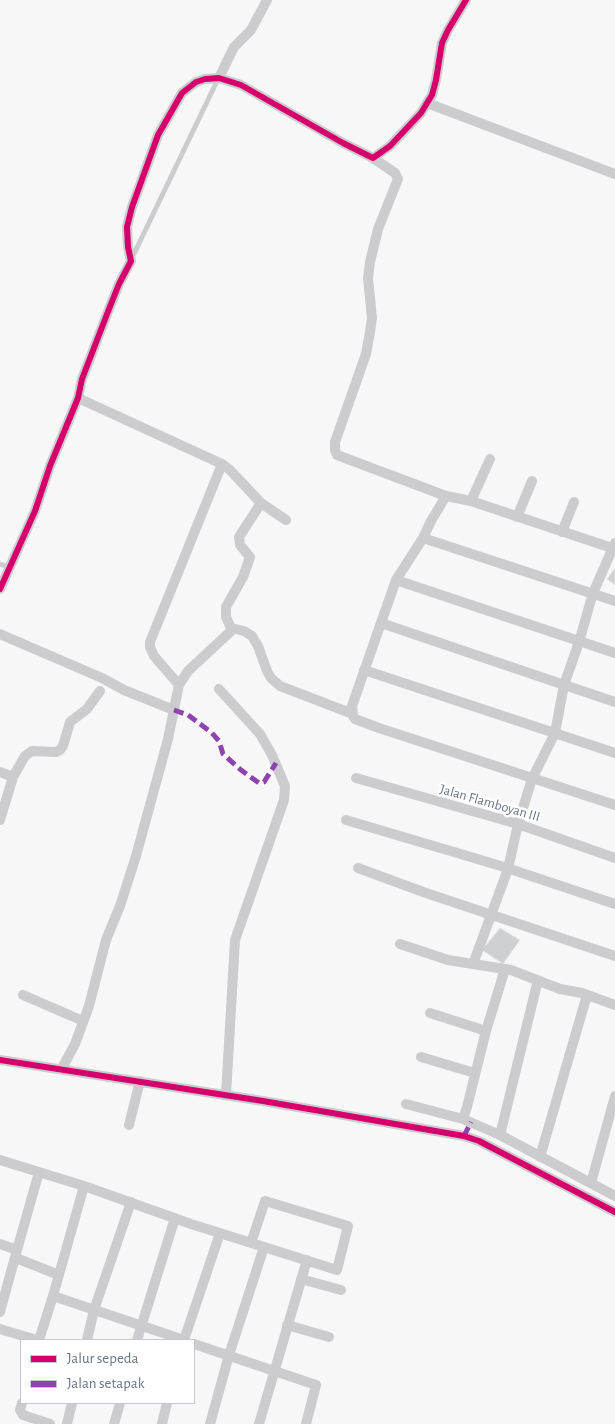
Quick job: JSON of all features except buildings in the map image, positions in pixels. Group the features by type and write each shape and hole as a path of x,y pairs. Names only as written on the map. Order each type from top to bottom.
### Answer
{"street":[{"path":"219,78 234,47 251,30 266,0"},
{"path":"377,161 420,113 432,95 442,42 466,0"},
{"path":"0,589 5,565 35,510 50,466 78,398 82,379 112,301 131,261 127,227 132,207 158,135 182,93 196,82 219,78 241,85 395,173 397,181 378,229 370,262 368,290 372,318 366,354 338,434 335,450 337,455 346,460 446,496 471,501 562,532 614,547 593,593 564,685 555,733 532,779 518,824 508,869 473,964"},
{"path":"427,103 615,174"},
{"path":"78,398 222,464 261,502 286,520"},
{"path":"471,501 490,459"},
{"path":"179,685 154,656 150,642 222,464"},
{"path":"517,517 532,481"},
{"path":"446,496 396,580 352,706 352,714 355,719 371,726 615,805"},
{"path":"62,1068 75,1044 84,1021 106,940 120,906 138,848 168,739 179,685 193,666 229,634 231,628 226,617 226,607 243,577 250,557 240,546 239,537 261,502"},
{"path":"562,532 574,502"},
{"path":"422,538 615,601"},
{"path":"396,580 615,653"},
{"path":"380,623 615,702"},
{"path":"231,628 244,631 252,636 258,646 264,665 275,681 285,688 352,714"},
{"path":"0,634 102,678 124,690 174,710"},
{"path":"364,670 615,754"},
{"path":"219,689 260,734 272,755 285,786 284,800 235,940 226,1095"},
{"path":"0,820 13,777 28,753 32,751 56,752 60,750 70,722 87,709 100,691"},
{"path":"0,772 13,777"},
{"name":"Jalan Flamboyan III","path":"356,778 518,824 615,858"},
{"path":"346,820 508,869 615,904"},
{"path":"358,868 615,956"},
{"path":"400,944 448,960 505,969 564,990 587,995 615,1005"},
{"path":"466,1127 475,1073 505,969"},
{"path":"500,1135 538,980"},
{"path":"23,995 84,1021"},
{"path":"540,1157 587,995"},
{"path":"430,1013 486,1031"},
{"path":"421,1057 475,1073"},
{"path":"0,1060 62,1068 368,1119 466,1127 478,1141 615,1212"},
{"path":"129,1125 140,1082"},
{"path":"591,1183 615,1096"},
{"path":"406,1104 466,1127 500,1135 615,1196"},
{"path":"0,1160 84,1186 220,1233 251,1243 307,1260 337,1270 348,1226 265,1202 251,1243"},
{"path":"0,1312 39,1172"},
{"path":"38,1339 53,1296 84,1186"},
{"path":"86,1339 94,1310 131,1202"},
{"path":"137,1339 175,1218"},
{"path":"184,1339 220,1233"},
{"path":"0,1244 59,1275"},
{"path":"210,1424 229,1355 264,1247"},
{"path":"259,1424 307,1260"},
{"path":"301,1279 340,1290"},
{"path":"53,1296 181,1339"},
{"path":"287,1325 328,1337"},
{"path":"0,1330 34,1339"},
{"path":"195,1344 316,1385 306,1424"},
{"path":"22,1404 20,1410 22,1415 50,1424"},
{"path":"67,1424 72,1404"},
{"path":"114,1424 120,1404"},
{"path":"162,1424 167,1404"}],"lane":[{"path":"131,261 219,78"}],"marked path":[{"path":"174,710 188,715 212,733 219,741 223,754 259,783 264,782 276,763"},
{"path":"464,1136 471,1122"}],"cycle path":[{"path":"0,589 35,511 50,466 78,398 82,379 119,284 131,261 127,227 132,207 158,135 182,93 196,82 205,79 219,78 241,85 373,158 390,146 421,113 432,95 442,43 466,0"},
{"path":"0,1060 263,1101 464,1136 479,1141 615,1212"}]}
